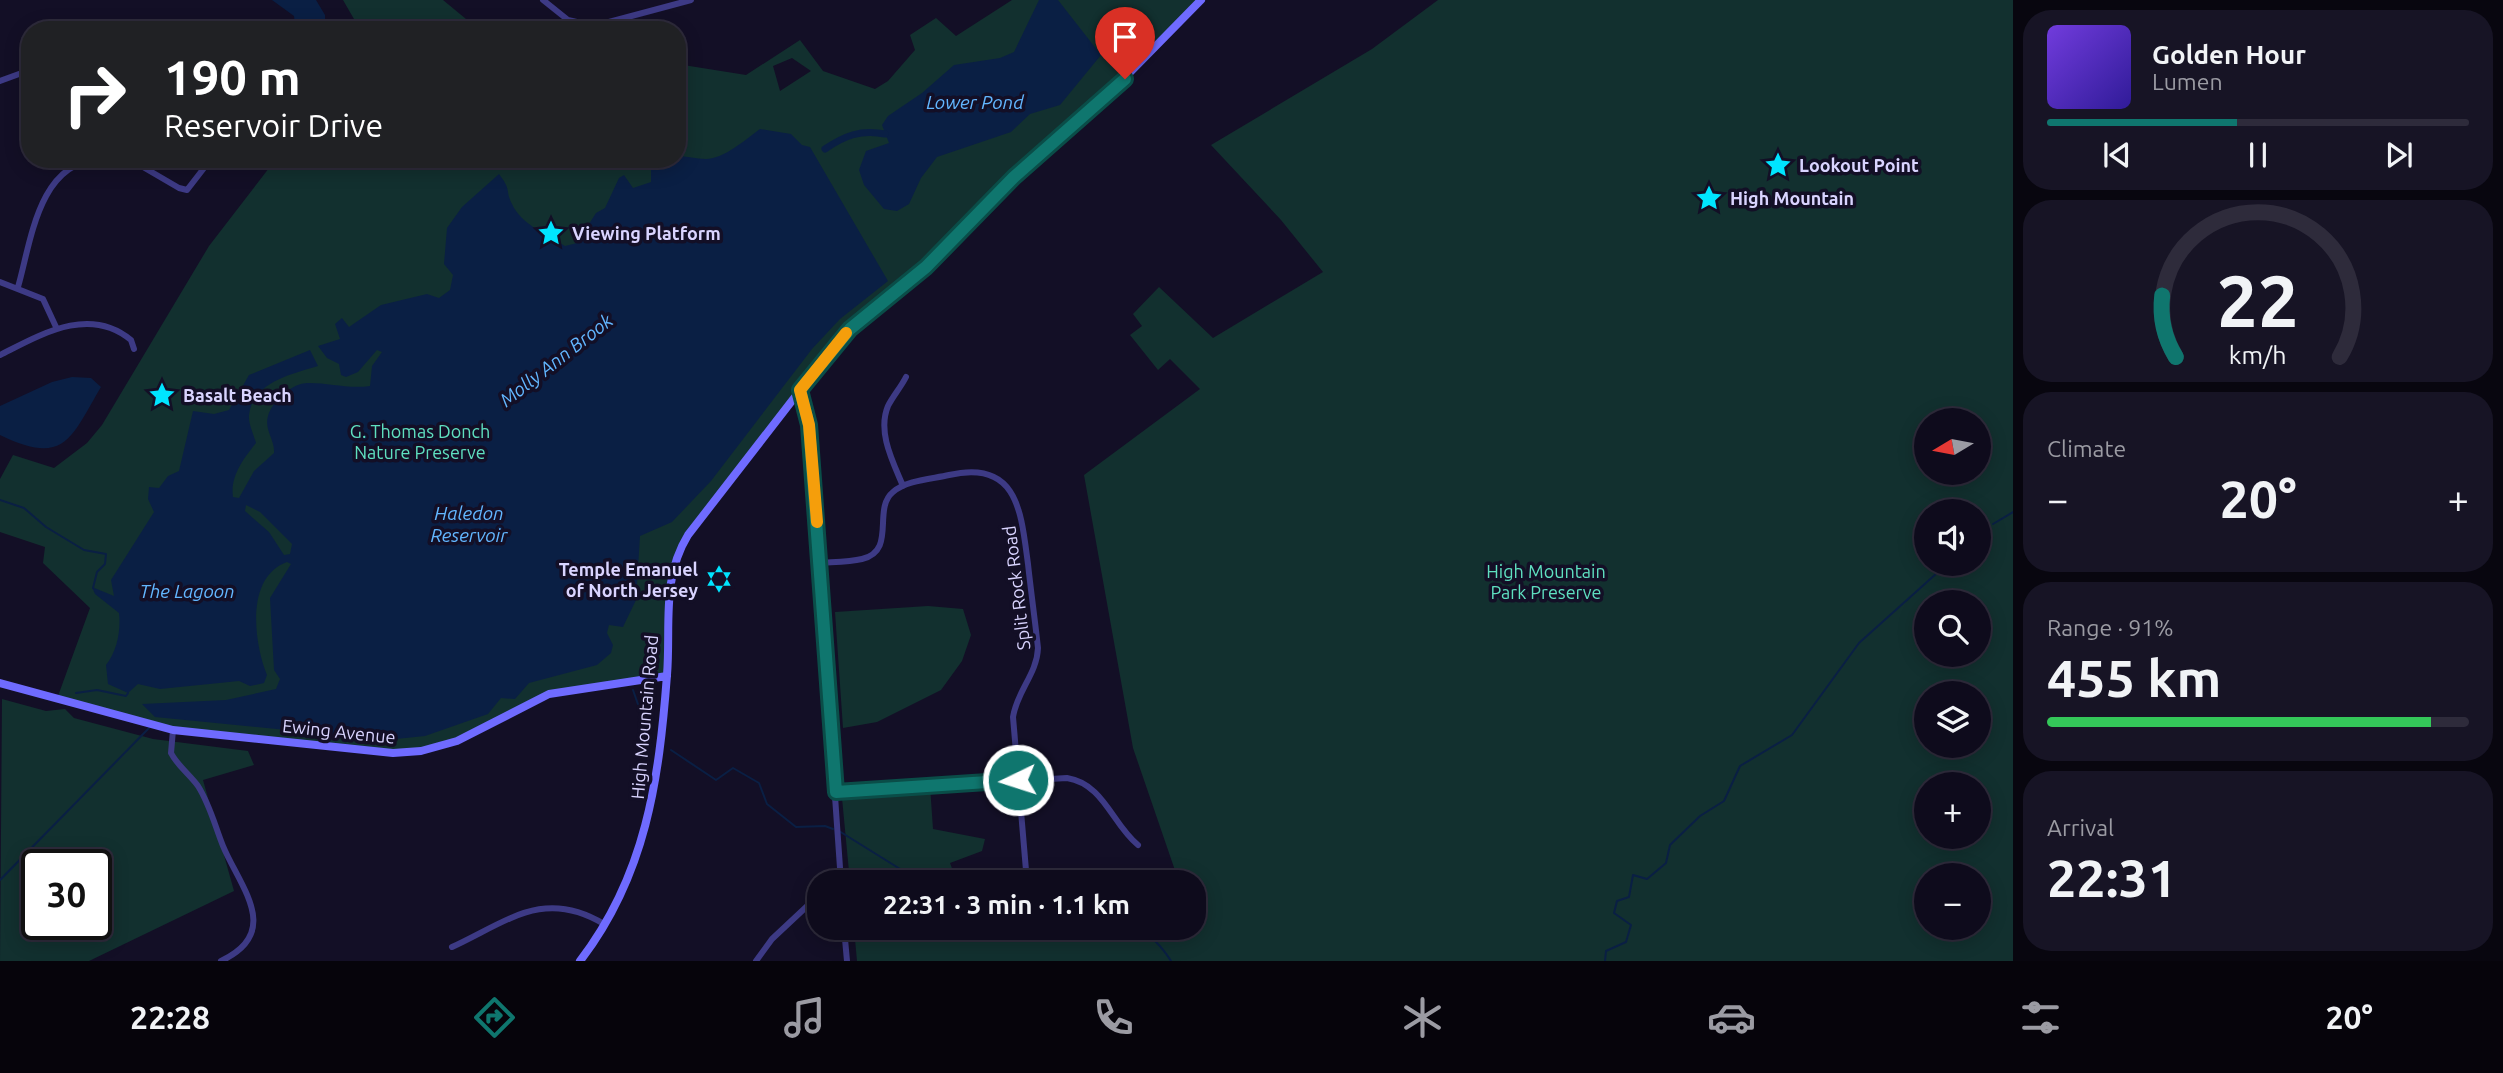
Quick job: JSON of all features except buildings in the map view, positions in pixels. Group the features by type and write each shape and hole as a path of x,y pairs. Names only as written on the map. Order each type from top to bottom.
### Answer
{"main road":[{"name":"High Mountain Road","path":"580,961 629,877 649,821 667,676 668,595 676,556 688,535 845,335 926,267 1014,177 1096,107 1201,0"},
{"name":"Ewing Avenue","path":"0,683 173,730 407,753 457,741 549,694 667,676"}],"street":[{"path":"543,0 572,21"},
{"path":"613,21 691,0"},
{"path":"0,81 21,73"},
{"path":"18,286 45,197 71,168"},
{"path":"145,168 187,190 204,168"},
{"path":"0,282 18,286 43,299 56,327"},
{"path":"0,355 56,327 83,324 99,326 127,336 134,349"},
{"path":"820,563 863,559 873,553 882,538 887,500 903,486 885,438 884,424 889,404 906,377"},
{"path":"800,390 809,425 840,870"},
{"name":"Split Rock Road","path":"903,486 962,472 977,472 1002,482 1019,505 1038,648 1035,667 1014,710 1026,870"},
{"path":"173,730 171,753 206,800 223,846 253,906 253,922 248,939 238,951 221,961"},
{"path":"836,792 1068,778 1086,784 1101,798 1125,834 1138,845"},
{"path":"756,961 772,939 807,906"},
{"path":"453,947 523,914 548,907 579,910 604,924"},
{"path":"845,940 847,961"}],"green space":[{"path":"343,0 443,0 466,19 473,21 355,21"},
{"name":"G. Thomas Donch Nature Preserve","path":"1012,0 1201,0 1129,76 1043,151 954,241 850,329 676,556 667,676 560,691 478,732 407,753 173,730 58,696 90,608 43,563 45,547 0,532 0,479 13,455 54,468 87,443 102,425 209,246 269,168 686,168 686,65 746,75 800,40 823,71 875,89 888,81 915,50 910,35 936,18 956,36","holes":["792,58 811,71 780,91 773,66"]},
{"name":"High Mountain Park Preserve","path":"1438,0 2013,0 2013,961 857,961 855,940 1206,940 1206,870 1175,870 1133,748 1084,475 1200,389 1170,359 1158,370 1130,335 1142,326 1133,314 1159,287 1213,338 1323,272 1281,220 1211,145 1372,49"},
{"path":"928,606 963,609 971,635 962,661 941,690 877,722 843,728 835,612"},
{"path":"2,699 46,711 65,709 74,718 153,739 248,751 254,765 203,780 234,891 89,961 0,961"},
{"path":"930,786 933,829 985,839 982,851 950,863 953,870 849,870 842,798"}],"water":[{"path":"272,0 316,0 325,15 325,21 295,21 294,16"},
{"name":"Lower Pond","path":"1039,0 1058,0 1101,55 1060,105 1030,114 1011,132 937,157 921,178 909,204 897,211 884,209 864,185 859,170 866,151 889,143 882,125 888,116 922,93 954,65 1000,58 1014,52"},
{"name":"Haledon Reservoir","path":"760,129 791,134 802,145 810,147 888,281 840,319 812,349 711,481 672,522 640,536 636,600 623,627 609,625 607,633 613,645 611,653 597,665 529,683 515,699 501,698 488,714 425,736 386,740 155,717 142,704 226,700 276,689 280,679 274,670 270,598 291,564 287,562 274,570 264,581 259,596 256,612 259,646 267,675 264,683 250,686 239,681 160,689 138,684 128,693 108,684 106,665 117,640 119,613 95,594 92,587 114,596 111,580 154,512 148,499 149,487 159,488 168,476 179,471 193,411 214,414 229,410 249,375 310,350 318,366 275,381 258,395 252,404 249,418 256,443 236,475 233,497 239,498 254,471 274,453 267,421 270,410 284,394 303,384 370,386 372,366 382,352 377,350 358,372 346,377 341,375 339,364 327,358 318,346 340,339 335,324 342,318 349,327 381,305 427,294 439,298 450,290 453,275 444,264 447,228 462,207 499,174 521,217 565,246 577,243 596,213 605,208 619,178 624,175 633,188 651,182 650,168 686,168 686,157 713,158 742,143","holes":["246,505 260,512 292,544 290,554 284,555 269,532 245,511"]},
{"path":"72,377 91,378 101,387 82,420 64,442 53,447 39,448 0,435 0,406 52,382"}],"waterway":[{"path":"825,149 853,135 868,132 885,134"},
{"name":"Molly Ann Brook","path":"0,500 24,508 46,527 84,550 106,554 105,564 97,572 93,588"},
{"path":"1993,524 2013,512"},
{"path":"1605,961 1606,951 1626,942 1631,925 1614,913 1617,901 1629,897 1633,875 1647,879 1666,863 1670,845 1700,816 1724,801 1740,766 1792,735 1859,643 1934,576"},
{"path":"76,693 97,690 126,696 128,693"},
{"path":"633,690 641,713 641,734 650,746"},
{"path":"0,880 151,726"},
{"path":"671,750 716,780 733,768 759,783 767,804 796,827 825,826 833,829"},
{"path":"839,831 902,870"},
{"path":"1153,940 1171,961"}],"slow traffic":[{"path":"817,522 808,414 800,390 846,333"}],"place":[{"name":"Lookout Point","path":"1778,165"},
{"name":"High Mountain","path":"1709,198"},
{"name":"Viewing Platform","path":"551,233"},
{"name":"Basalt Beach","path":"162,395"},
{"name":"Temple Emanuel of North Jersey","path":"719,579"}],"route":[{"path":"1018,780 836,792 809,425 800,390 850,329 926,267 1014,177 1125,79"}],"water label":[{"name":"The Lagoon","path":"187,591"}]}
